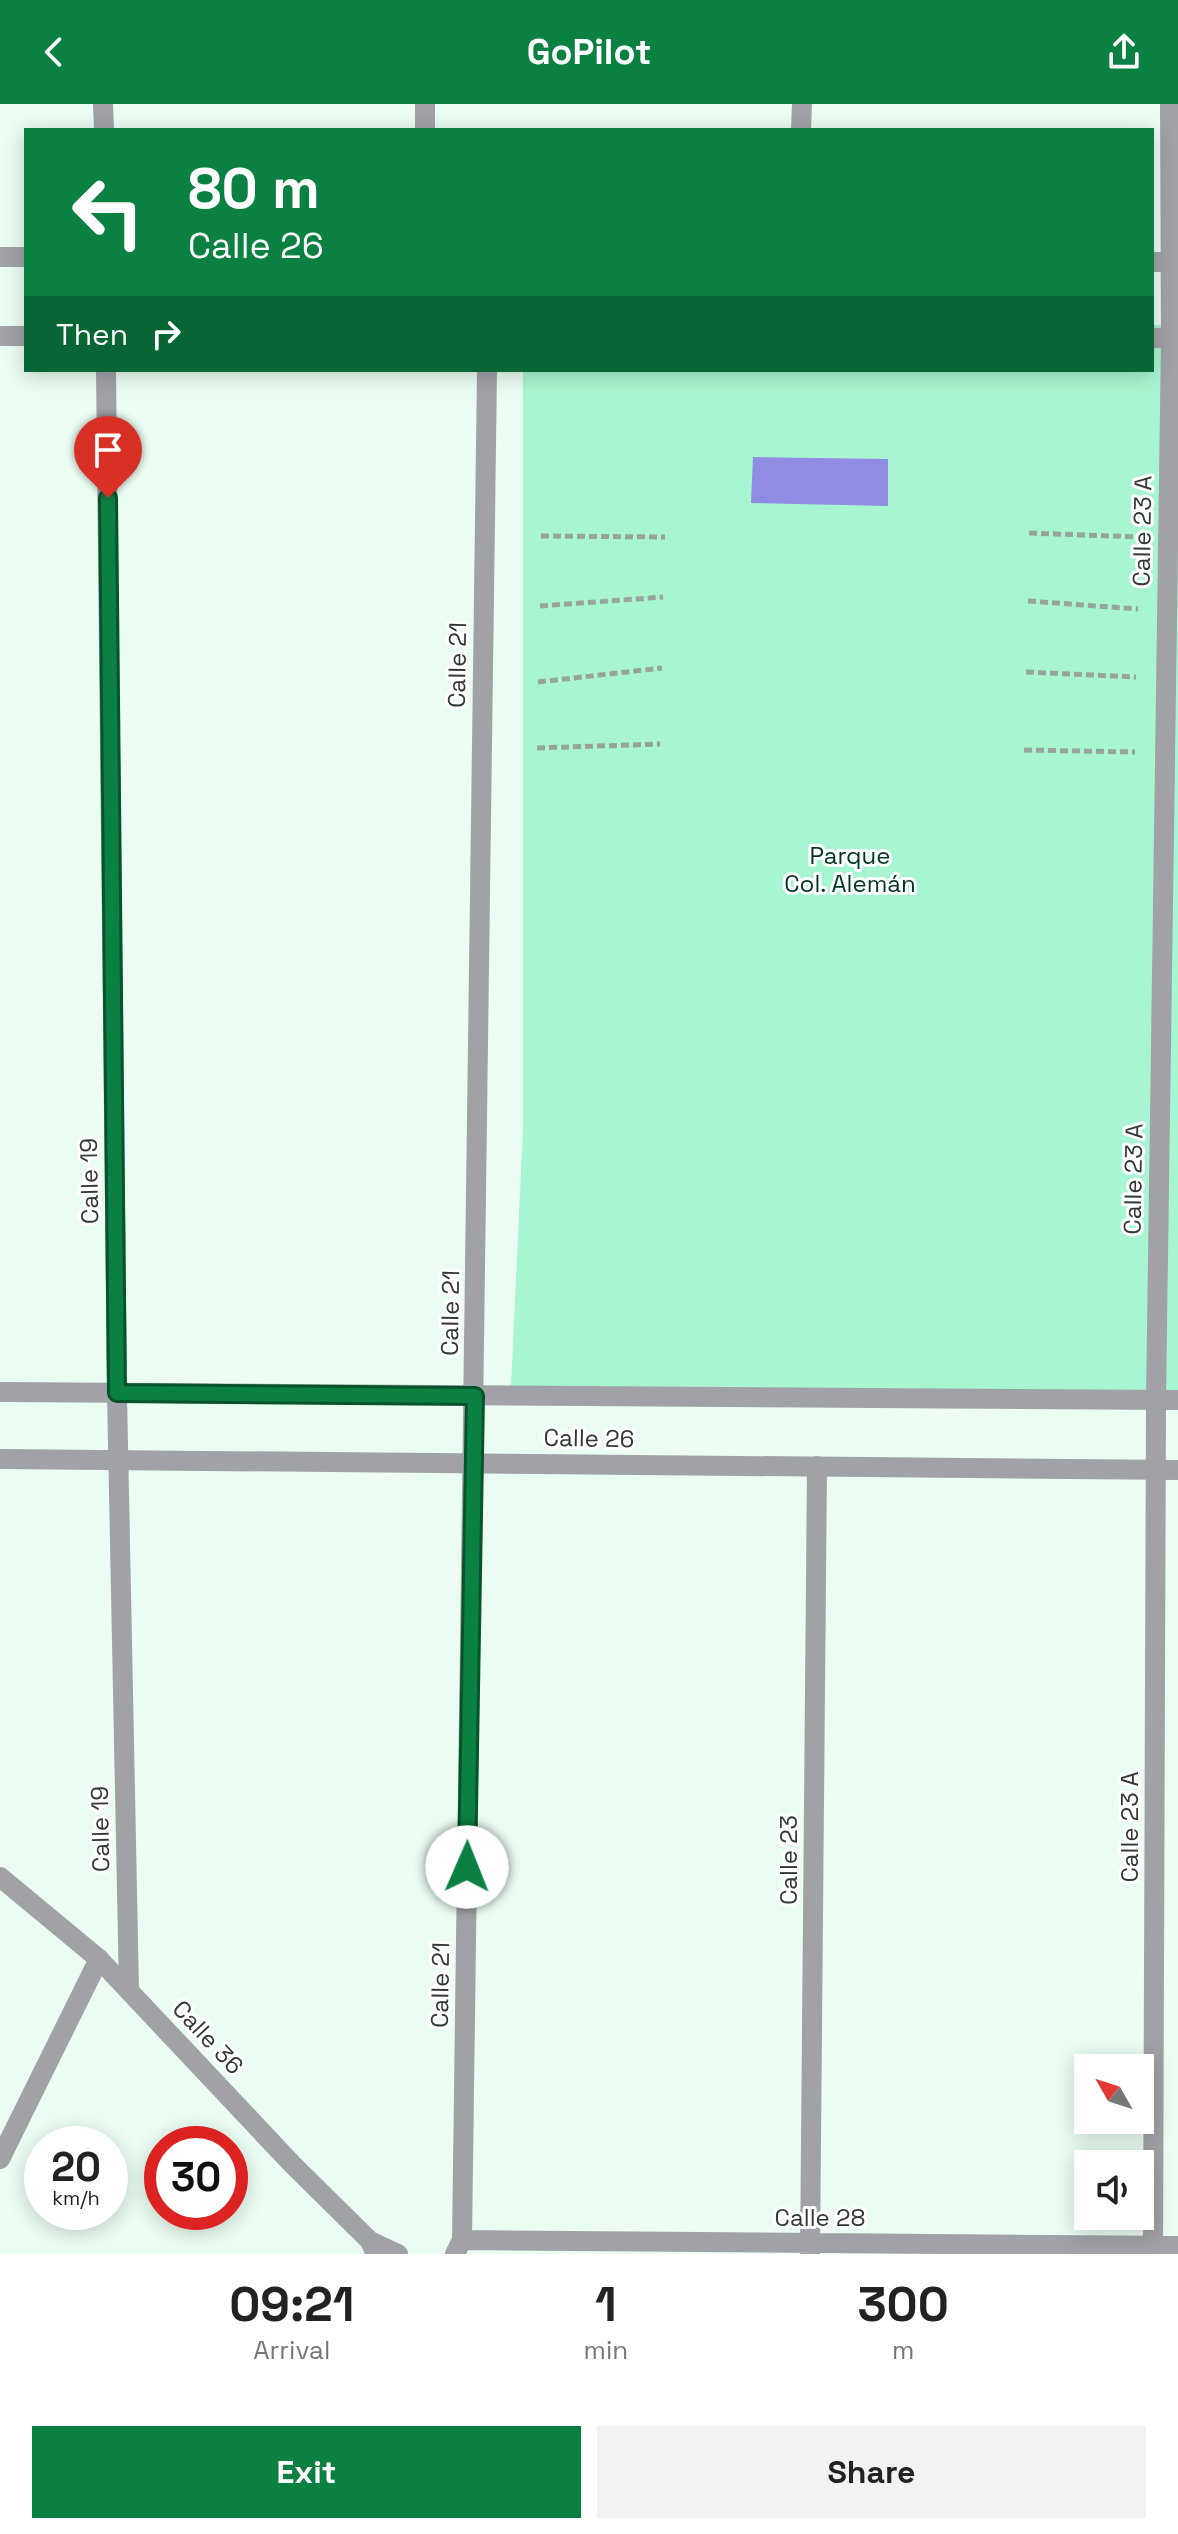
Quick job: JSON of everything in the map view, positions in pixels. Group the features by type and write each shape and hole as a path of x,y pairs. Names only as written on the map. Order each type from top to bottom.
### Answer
{"street":[{"path":"103,104 104,128"},
{"path":"425,104 425,128"},
{"path":"801,128 802,104"},
{"name":"Calle 23 A","path":"1153,2250 1156,1399 1170,104"},
{"path":"0,257 24,257"},
{"path":"0,336 24,336"},
{"name":"Calle 19","path":"106,372 117,1393 129,1990"},
{"name":"Calle 21","path":"458,2247 475,1396 487,372"},
{"name":"Calle 26","path":"0,1392 1178,1400"},
{"name":"Calle 26","path":"0,1459 1178,1470"},
{"name":"Calle 23","path":"810,2248 817,1466"},
{"name":"Calle 36","path":"0,1877 99,1959 373,2248 398,2254"},
{"path":"0,2159 99,1959"},
{"name":"Calle 28","path":"458,2247 1153,2250 1178,2246"}],"path":[{"path":"1029,533 1146,537"},
{"path":"541,536 665,537"},
{"path":"540,606 663,597"},
{"path":"1028,601 1145,610"},
{"path":"538,682 662,668"},
{"path":"1026,672 1145,677"},
{"path":"537,748 660,744"},
{"path":"1024,750 1145,753"}],"green space":[{"name":"Parque Col. Alemán","path":"1154,325 1178,325 1178,1395 511,1386 523,1128 523,372 1154,372"}],"shaded area":[{"path":"753,457 888,459 888,506 751,503"}],"route":[{"path":"108,498 117,1393 475,1396 467,1867"}]}
